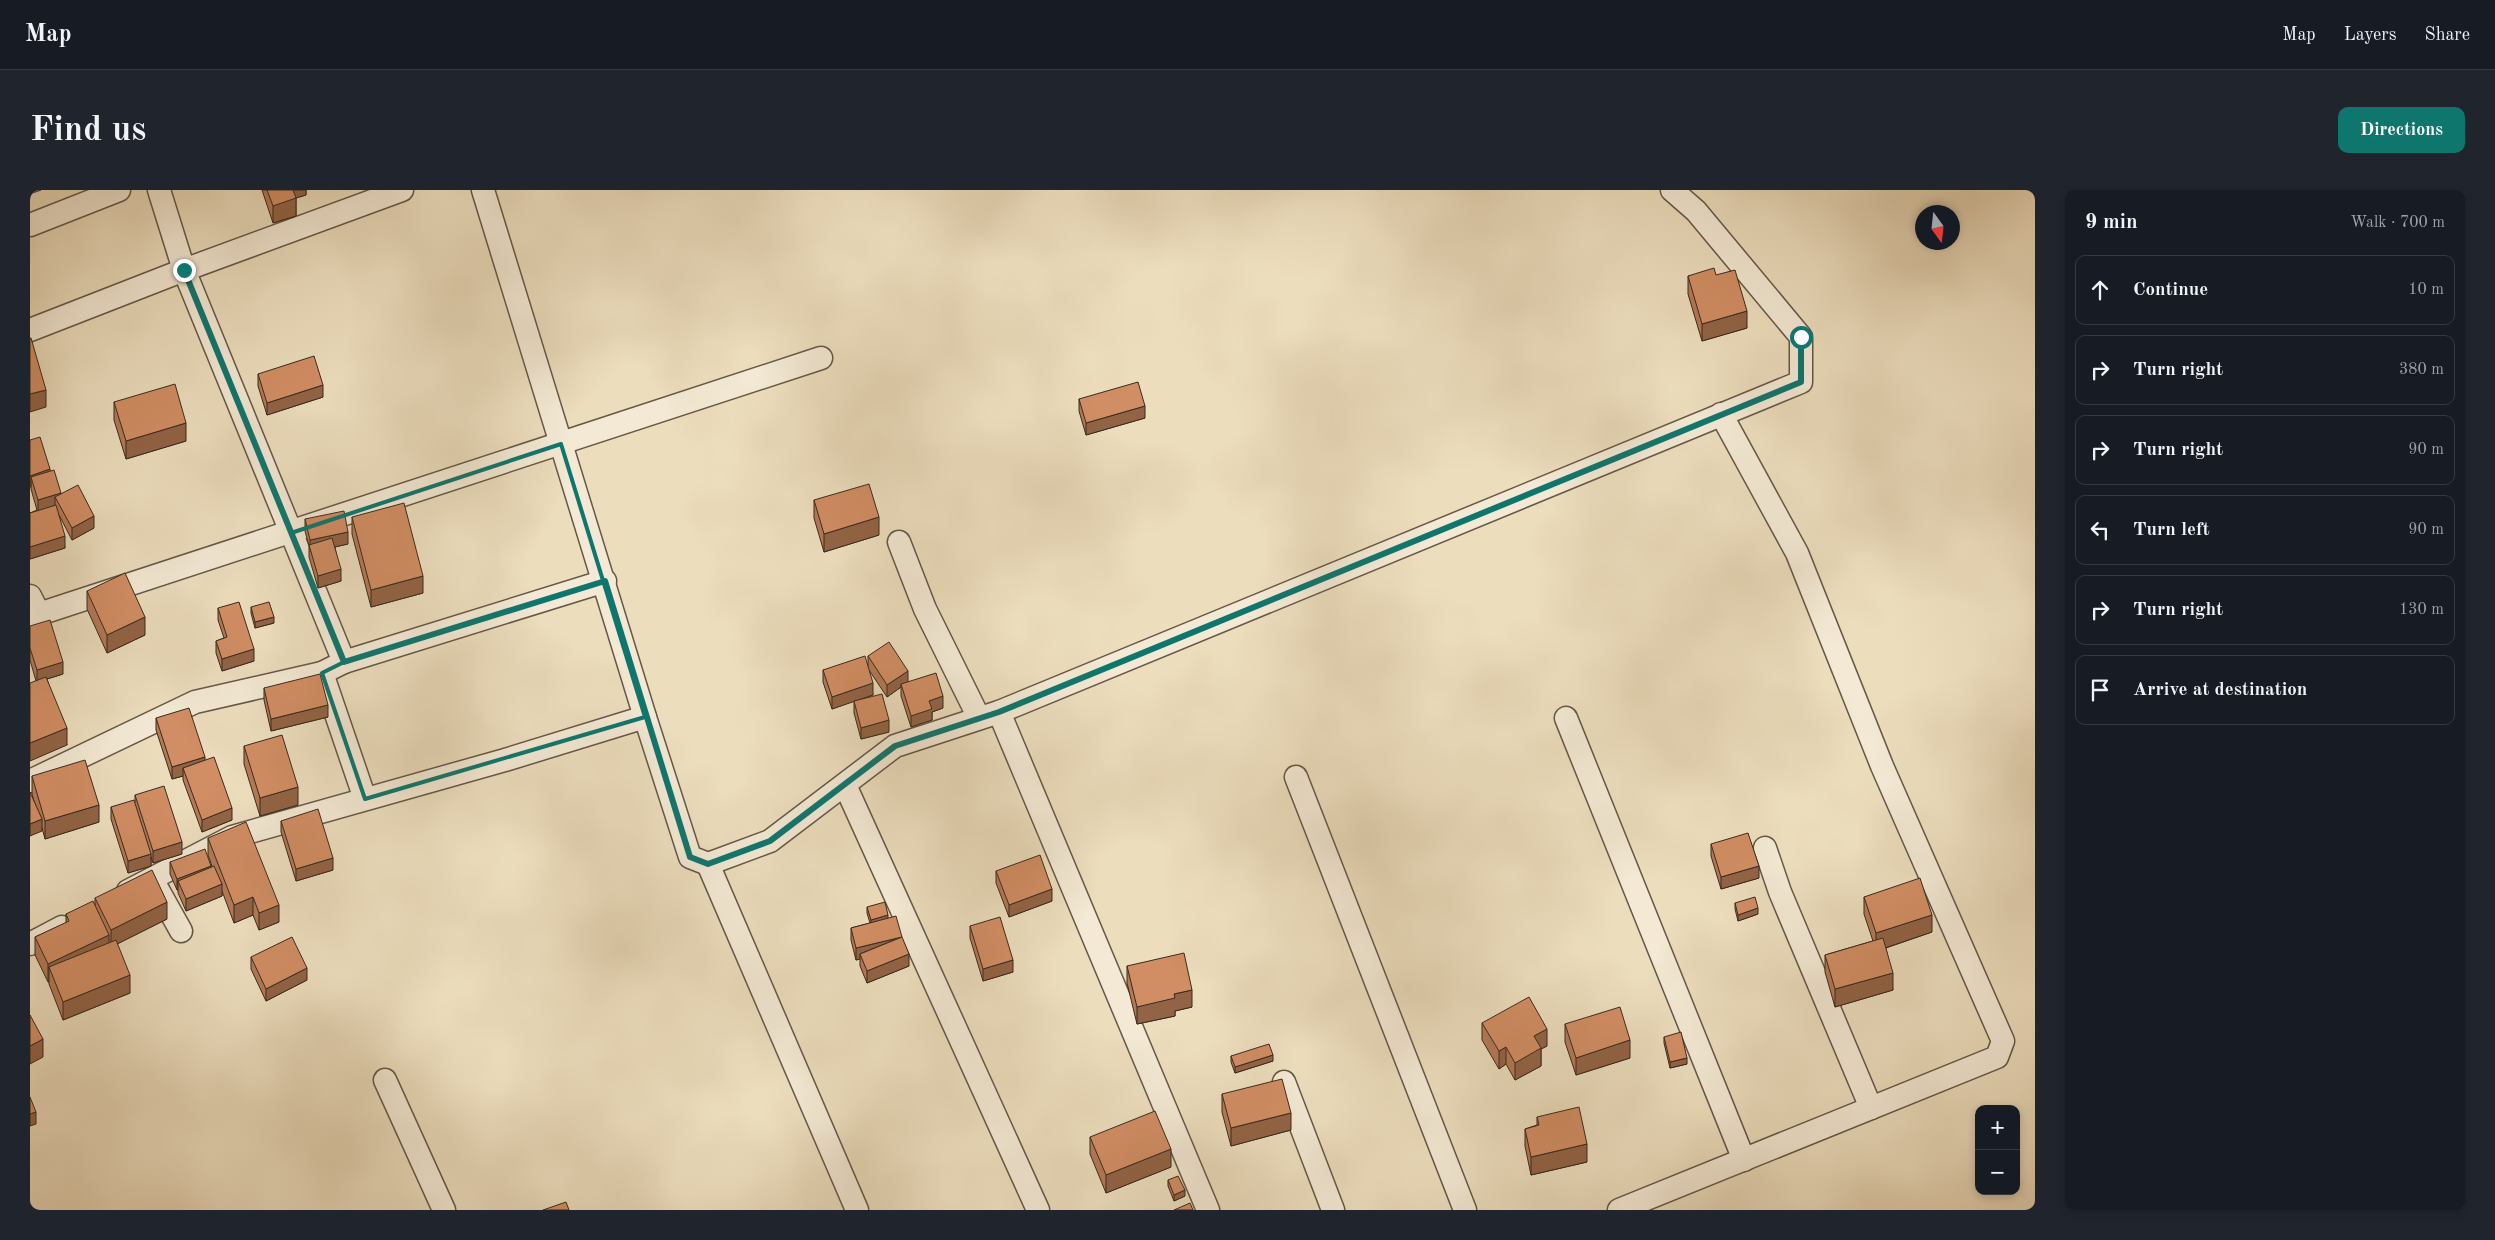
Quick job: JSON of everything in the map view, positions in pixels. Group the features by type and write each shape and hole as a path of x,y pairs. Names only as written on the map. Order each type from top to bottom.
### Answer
{"street":[{"path":"30,224 119,190"},
{"path":"159,190 184,270 344,662"},
{"path":"30,330 184,270 402,190"},
{"path":"483,190 690,857 708,864 770,841 895,746 989,715 1801,382 1801,337 1696,211 1672,190"},
{"path":"33,609 290,533 821,358"},
{"path":"1622,1209 1997,1057 2003,1041 1882,766 1796,552 1721,414"},
{"path":"899,542 925,610 989,715 1208,1210"},
{"path":"30,782 195,702 322,673 344,662 605,581"},
{"path":"322,673 365,800"},
{"path":"108,902 232,837 365,800 645,717"},
{"path":"1566,718 1744,1160"},
{"path":"1296,777 1465,1210"},
{"path":"846,785 1038,1210"},
{"path":"1765,848 1780,892 1871,1108"},
{"path":"708,864 857,1210"},
{"path":"152,878 181,931"},
{"path":"30,944 82,916"},
{"path":"385,1080 444,1210"},
{"path":"1284,1082 1333,1210"}],"highlighted area":[{"path":"561,444 645,717 365,799 322,673 344,662 291,533"}],"building":[{"path":"267,190 293,190 296,198 273,206"},
{"path":"1714,268 1716,275 1735,270 1747,311 1702,324 1688,276"},
{"path":"30,338 46,390 30,394"},
{"path":"314,356 323,385 267,403 258,374"},
{"path":"1138,382 1145,406 1086,423 1079,399"},
{"path":"175,384 186,423 126,441 114,402"},
{"path":"40,437 50,469 30,476 30,440"},
{"path":"54,470 61,493 38,500 31,477"},
{"path":"869,484 879,517 824,534 814,500"},
{"path":"78,485 94,516 72,528 55,497"},
{"path":"404,503 423,576 371,590 352,517"},
{"path":"56,505 65,536 30,547 30,513"},
{"path":"344,511 348,532 310,540 305,519"},
{"path":"332,538 341,569 318,576 309,545"},
{"path":"125,573 145,617 107,635 87,591"},
{"path":"239,602 254,649 222,659 216,641 227,637 218,608"},
{"path":"269,602 274,617 255,622 251,607"},
{"path":"50,620 63,662 37,670 30,648 30,626"},
{"path":"889,642 908,671 887,685 868,656"},
{"path":"865,656 873,683 832,697 823,670"},
{"path":"936,673 943,696 929,701 932,709 911,716 901,684"},
{"path":"320,674 328,705 271,719 264,688"},
{"path":"46,677 67,728 30,743 30,683"},
{"path":"882,694 889,720 861,728 854,701"},
{"path":"189,708 205,757 172,767 156,718"},
{"path":"282,735 298,787 260,798 244,746"},
{"path":"214,757 232,808 202,820 183,768"},
{"path":"85,760 99,805 45,821 32,776"},
{"path":"164,786 182,842 153,851 135,795"},
{"path":"30,792 42,819 30,824"},
{"path":"134,800 151,854 128,861 111,807"},
{"path":"318,809 333,858 296,869 281,821"},
{"path":"246,822 279,905 259,913 253,897 234,905 208,838"},
{"path":"1748,833 1759,866 1721,877 1711,844"},
{"path":"205,849 211,866 177,879 170,862"},
{"path":"1040,855 1052,889 1009,905 996,871"},
{"path":"214,866 222,884 186,899 178,881"},
{"path":"152,870 167,902 111,930 95,898"},
{"path":"1920,878 1932,915 1876,933 1864,897"},
{"path":"1755,897 1758,908 1738,915 1735,903"},
{"path":"93,901 109,935 48,964 35,937 69,921 66,914"},
{"path":"885,902 888,915 871,920 867,907"},
{"path":"896,916 902,937 856,948 851,928"},
{"path":"1000,917 1013,960 983,969 970,926"},
{"path":"292,937 307,968 266,989 251,957"},
{"path":"902,937 909,954 867,971 860,954"},
{"path":"1883,938 1893,973 1835,989 1825,955"},
{"path":"116,940 130,975 63,1002 49,967"},
{"path":"1184,953 1192,990 1174,994 1175,998 1137,1007 1127,966"},
{"path":"1529,997 1547,1029 1534,1036 1541,1048 1515,1063 1506,1047 1499,1051 1482,1023"},
{"path":"1620,1007 1630,1040 1576,1058 1565,1024"},
{"path":"30,1015 43,1039 30,1046"},
{"path":"1681,1032 1687,1058 1670,1062 1664,1037"},
{"path":"1269,1044 1273,1055 1235,1067 1231,1056"},
{"path":"1282,1079 1291,1113 1231,1128 1222,1094"},
{"path":"30,1097 36,1112 30,1114"},
{"path":"1579,1107 1587,1144 1531,1157 1525,1129 1539,1125 1537,1117"},
{"path":"1155,1111 1171,1149 1106,1175 1090,1137"},
{"path":"1178,1176 1185,1190 1174,1195 1168,1180"},
{"path":"566,1202 569,1210 543,1210"},
{"path":"1190,1203 1193,1210 1174,1210"}],"route":[{"path":"184,270 344,662 605,581 645,717 690,857 708,864 770,841 895,746 999,712 1801,382 1801,337"}]}
